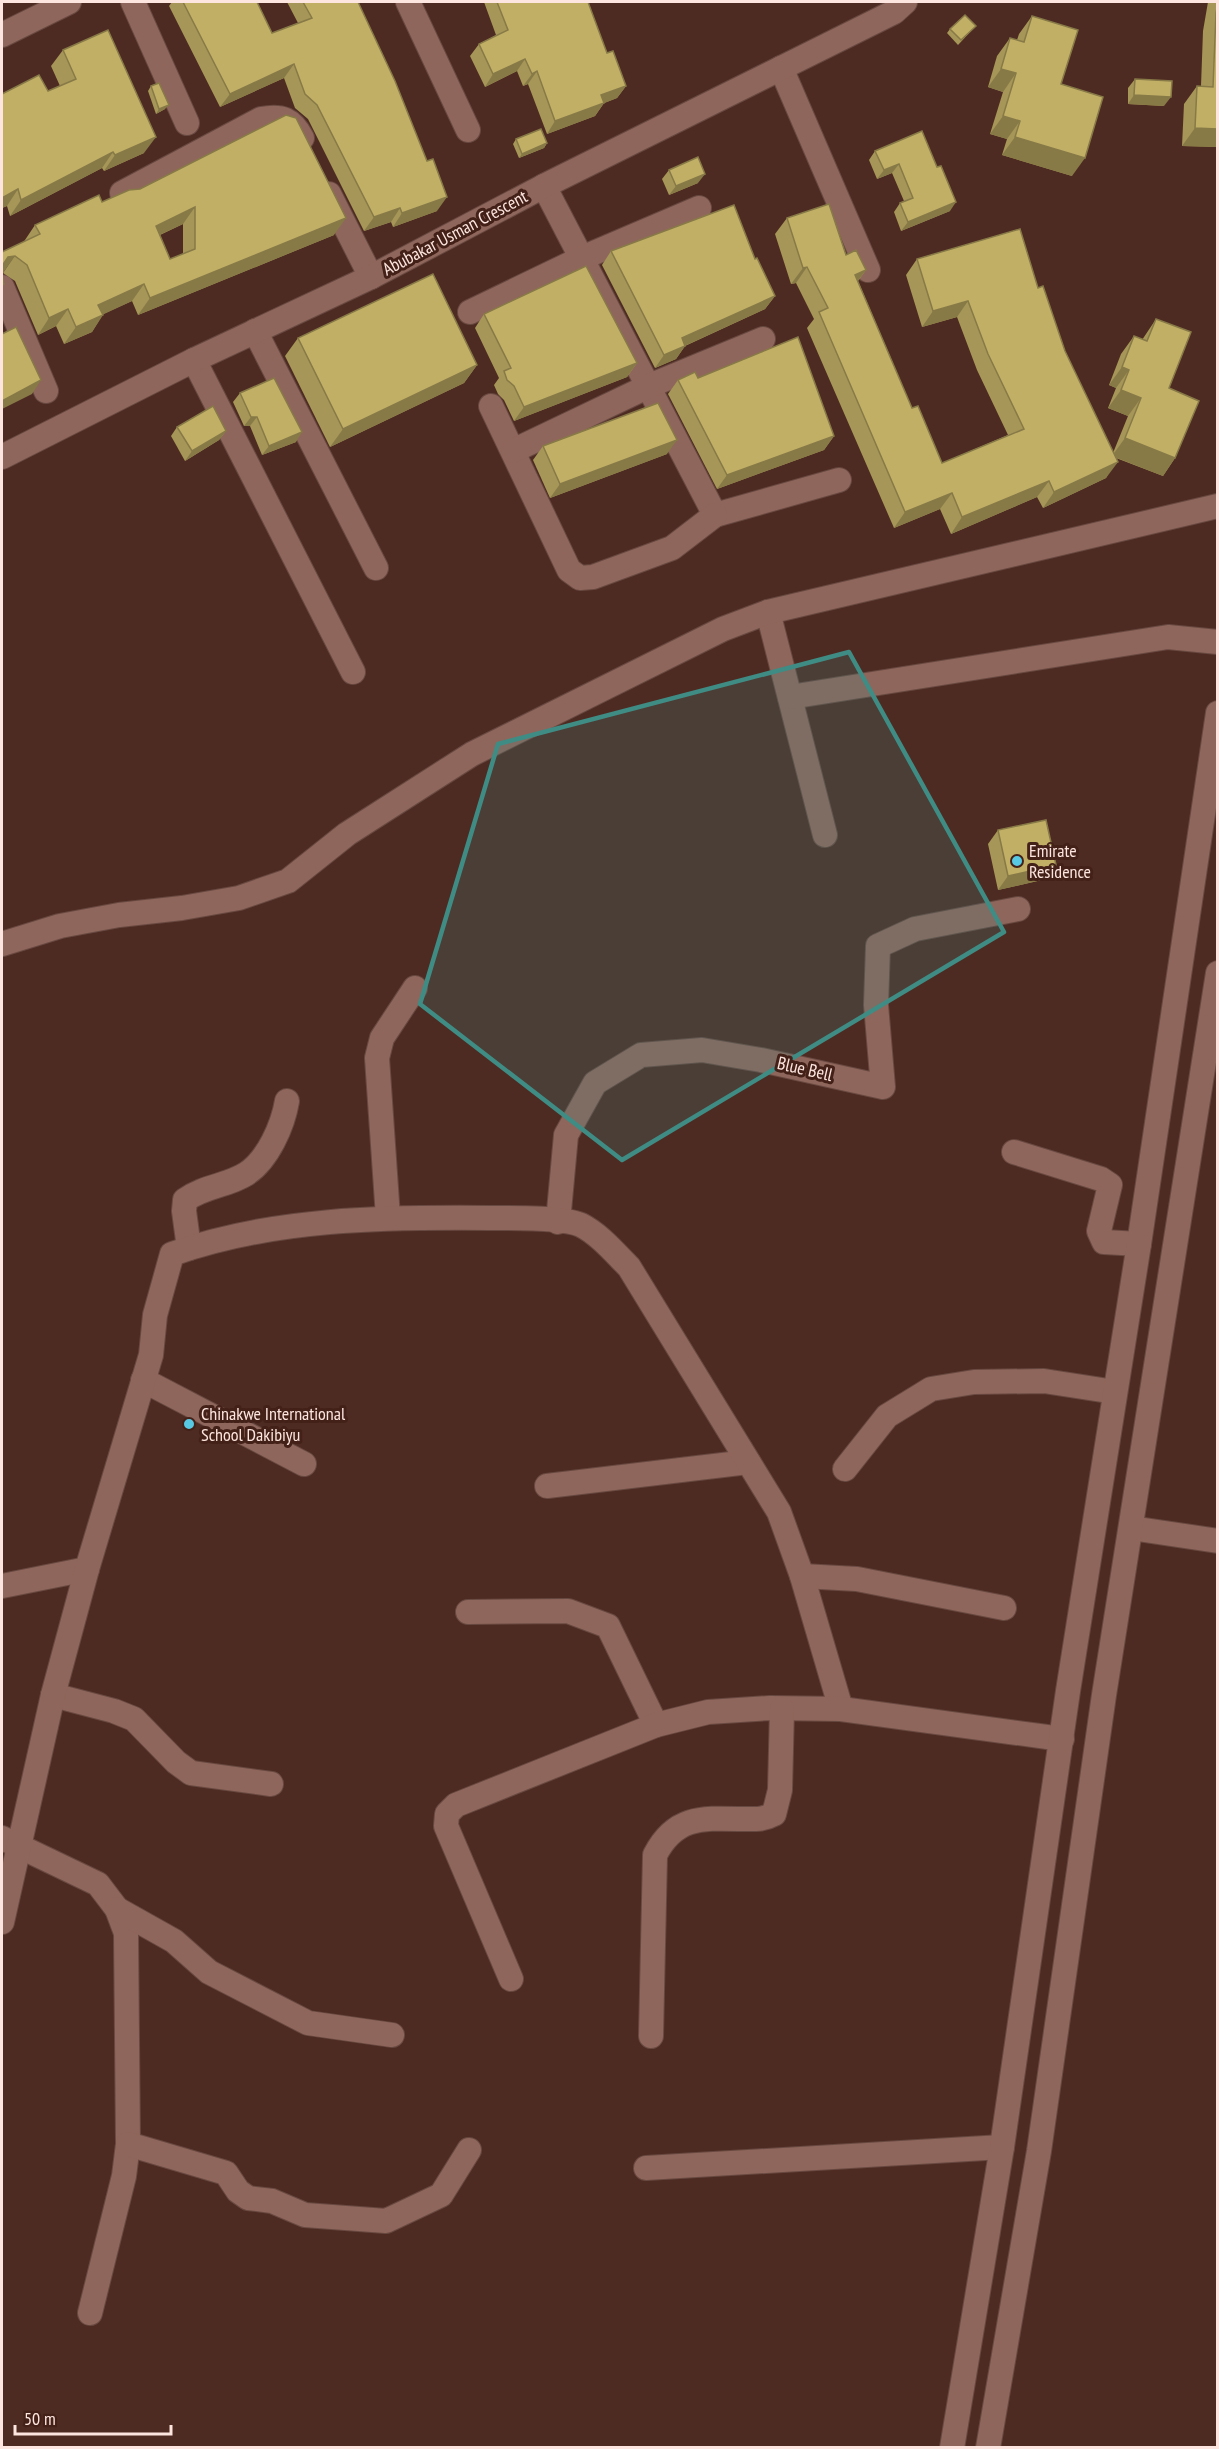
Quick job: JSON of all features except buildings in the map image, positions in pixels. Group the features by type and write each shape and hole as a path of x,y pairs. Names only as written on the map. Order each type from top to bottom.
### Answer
{"street":[{"path":"2,35 69,2"},
{"path":"132,2 187,123"},
{"path":"408,2 468,130"},
{"name":"Abubakar Usman Crescent","path":"2,456 194,360 371,277 544,186 894,12 905,2"},
{"path":"781,68 868,270"},
{"path":"122,193 261,119 275,116 286,118 295,125 371,277"},
{"path":"544,186 716,515"},
{"path":"470,312 582,258 699,208"},
{"path":"2,287 46,391"},
{"path":"255,331 376,568"},
{"path":"513,451 650,386 763,339"},
{"path":"194,360 353,672"},
{"path":"491,406 569,570 580,578 593,578 672,548 716,515 838,480"},
{"path":"2,944 60,926 239,898 288,881 323,851 472,753 723,629 768,612 1218,506"},
{"path":"768,612 825,836"},
{"path":"790,698 1168,637 1218,642"},
{"path":"952,2448 1002,2147 1068,1691 1139,1244 1218,713"},
{"name":"Blue Bell","path":"558,1222 566,1135 596,1083 641,1055 702,1050 761,1060 882,1087 876,1005 878,946 915,929 1018,909"},
{"path":"988,2448 1039,2151 1104,1695 1218,973"},
{"path":"388,1217 377,1058 382,1038 415,988"},
{"path":"189,1248 184,1211 185,1200 196,1192 246,1174 274,1138 284,1116 287,1101"},
{"path":"1014,1152 1101,1179 1110,1185 1100,1231 1104,1242 1139,1244"},
{"path":"2,1922 11,1843 87,1569 151,1354 155,1315 172,1254 208,1241 261,1231 388,1217 524,1218 580,1225 602,1241 629,1267 779,1512 802,1576 841,1709"},
{"path":"143,1380 304,1464"},
{"path":"845,1469 887,1416 931,1389 974,1382 1044,1380 1115,1392"},
{"path":"547,1486 748,1462"},
{"path":"1131,1528 1218,1541"},
{"path":"2,1586 87,1569"},
{"path":"802,1576 857,1579 1004,1608"},
{"path":"468,1612 568,1611 608,1626 656,1725"},
{"path":"1068,1691 1104,1695"},
{"path":"53,1695 135,1719 176,1762 191,1773 271,1784"},
{"path":"651,2036 655,1855 664,1837 686,1821 719,1818 764,1820 774,1814 780,1790 782,1709"},
{"path":"511,1979 446,1826 447,1814 456,1805 656,1725 708,1712 841,1709 1062,1740"},
{"path":"11,1843 98,1884 117,1909 126,1933 128,2144 124,2176 90,2313"},
{"path":"117,1909 174,1941 209,1972 308,2023 392,2035"},
{"path":"128,2144 226,2173 238,2192 248,2198 272,2201 305,2215 386,2221 441,2195 469,2150"},
{"path":"646,2168 1002,2147"}],"highlighted area":[{"path":"849,652 1004,932 622,1160 420,1004 498,744"}],"place":[{"name":"Emirate Residence","path":"1017,861"},
{"name":"Chinakwe International School Dakibiyu","path":"189,1424"}]}
